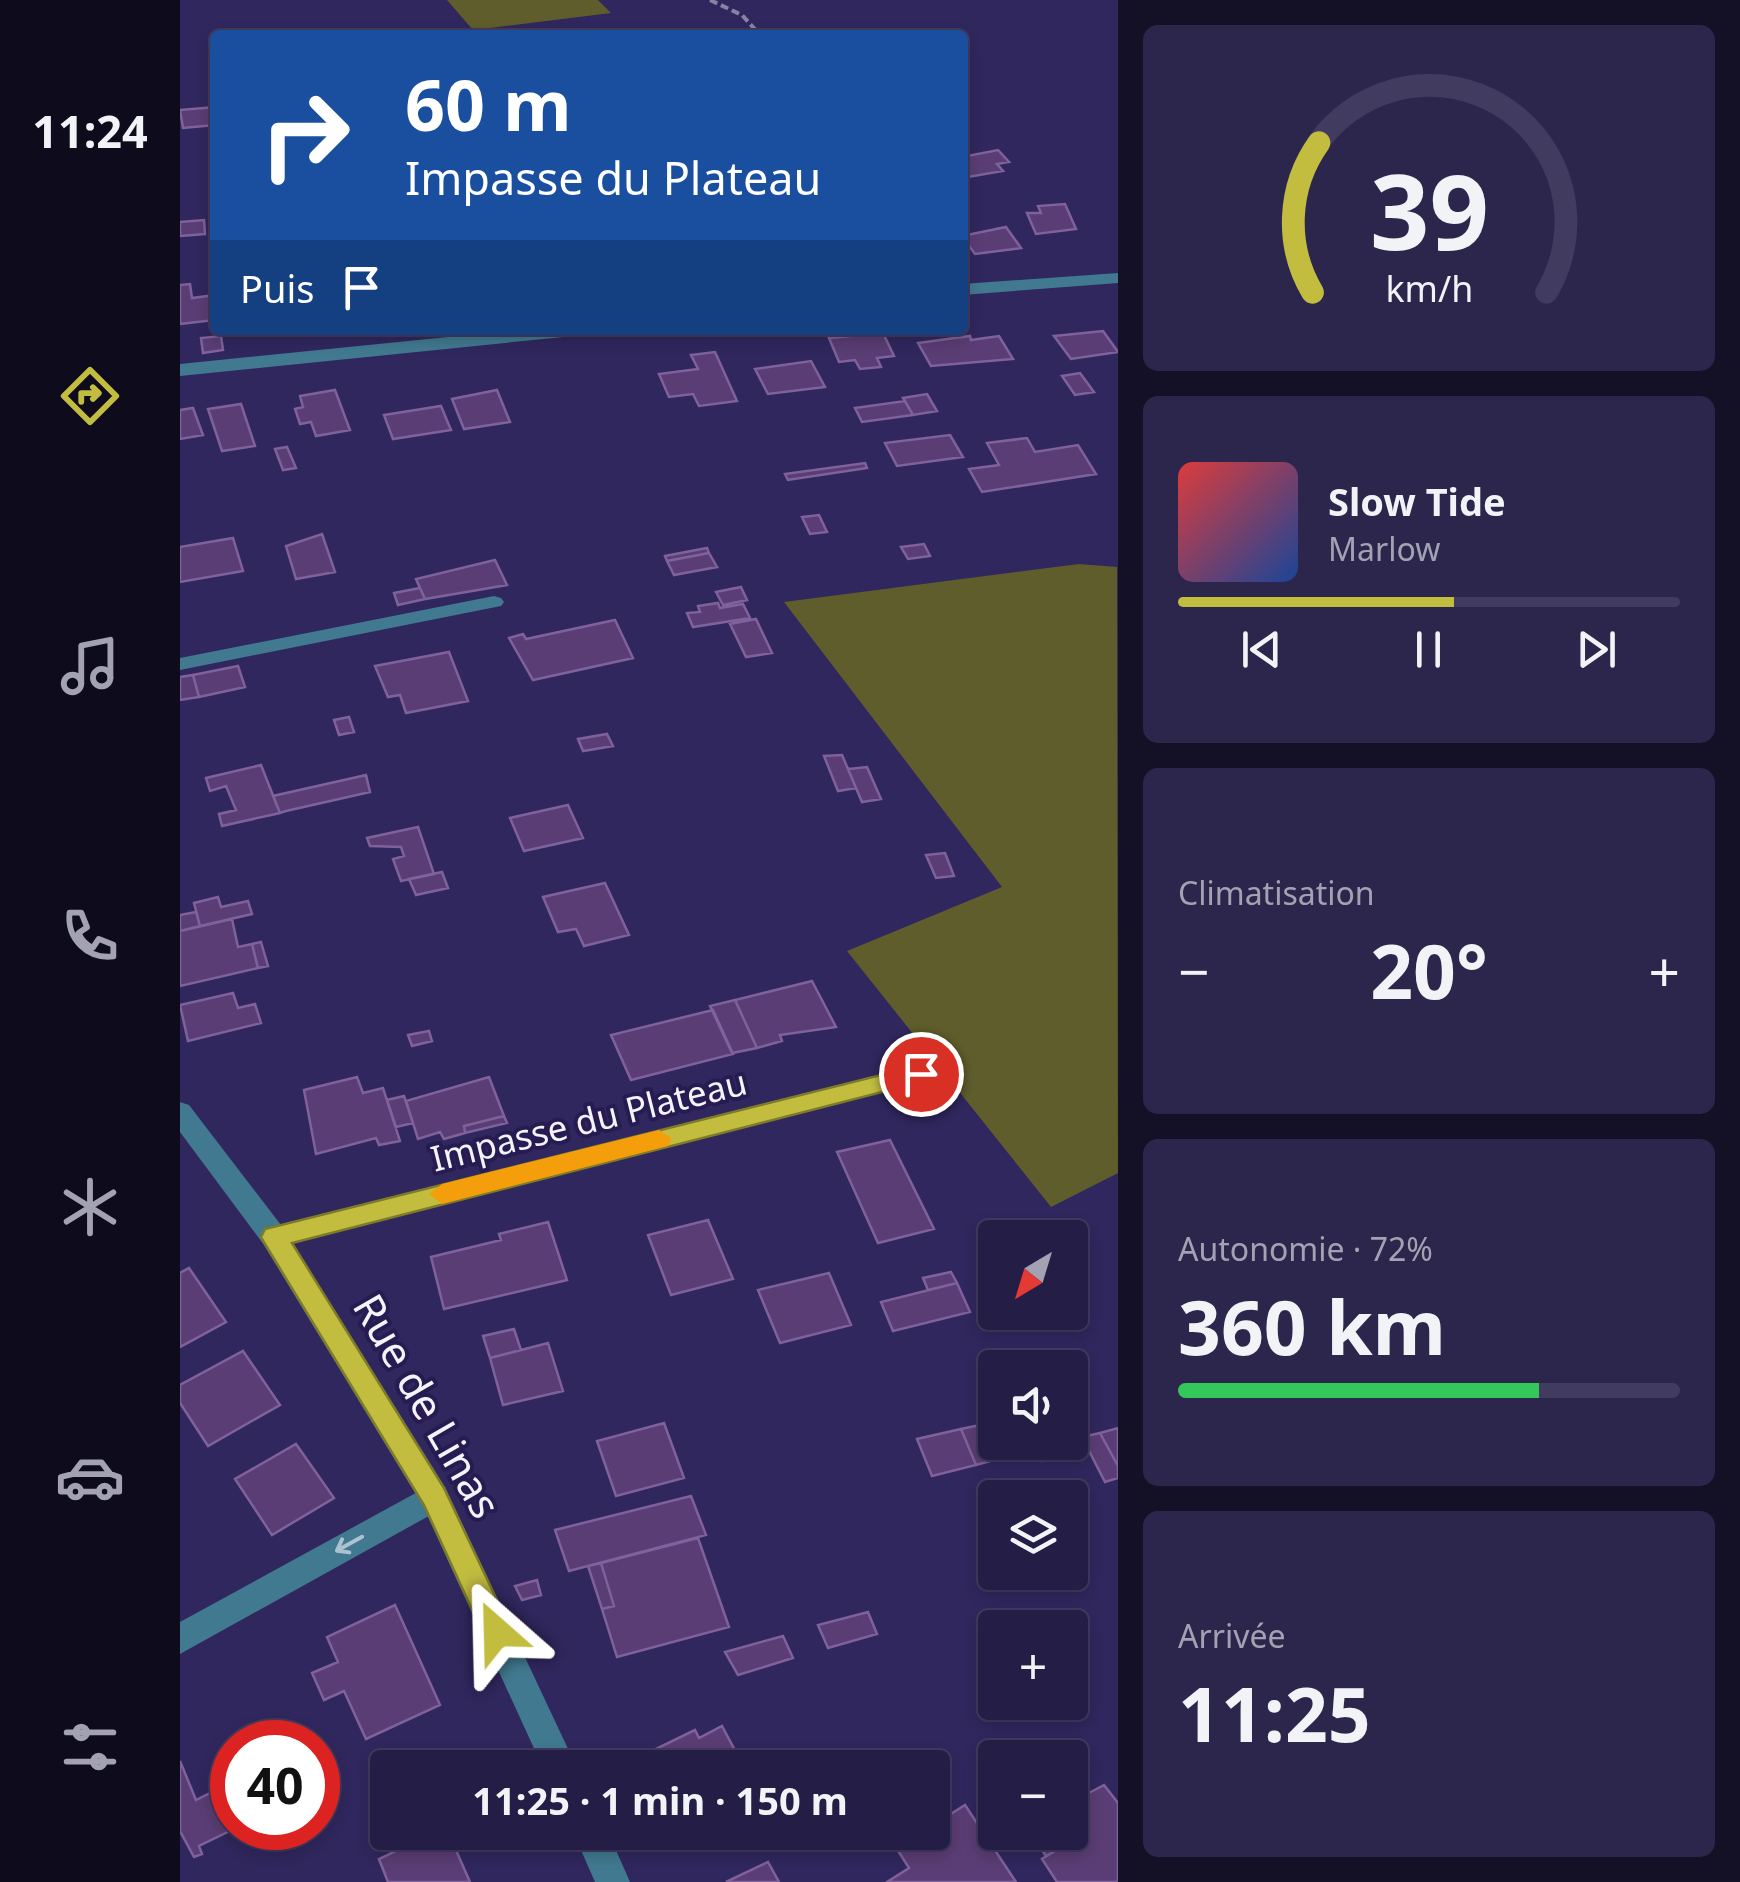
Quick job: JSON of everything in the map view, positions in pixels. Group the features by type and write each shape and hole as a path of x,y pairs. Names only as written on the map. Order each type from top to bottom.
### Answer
{"street":[{"path":"968,290 1118,278"},
{"path":"180,370 524,335"},
{"name":"Rue de Linas","path":"180,1112 274,1237 434,1496 552,1750"},
{"path":"180,1638 434,1496"},
{"path":"598,1850 613,1882"}],"lane":[{"path":"180,664 494,602"},
{"name":"Impasse du Plateau","path":"274,1237 921,1074"}],"path":[{"path":"710,0 742,14 756,30"}],"shaded area":[{"path":"447,0 598,0 611,13 473,30"},
{"path":"1079,564 1117,567 1118,1173 1051,1207 847,951 1002,887 784,602"}],"building":[{"path":"210,107 210,125 183,128 180,110"},
{"path":"998,150 1009,162 997,164 1003,171 968,177 968,156"},
{"path":"1065,204 1076,229 1036,234 1027,213 1041,213 1038,206"},
{"path":"204,220 205,234 180,236 180,222"},
{"path":"1006,227 1021,248 975,254 968,244 968,235"},
{"path":"190,284 192,298 210,296 210,321 180,324 180,285"},
{"path":"1103,331 1118,352 1071,359 1054,336"},
{"path":"884,335 894,356 877,358 881,367 860,369 855,360 839,362 829,338"},
{"path":"221,336 223,350 203,353 201,338"},
{"path":"970,336 971,340 999,336 1013,359 931,366 918,343"},
{"path":"715,352 737,401 699,406 693,394 669,397 659,374 698,369 691,355"},
{"path":"811,361 825,387 768,394 755,369"},
{"path":"1080,373 1094,392 1075,395 1062,376"},
{"path":"335,390 350,430 316,436 311,422 300,424 295,409 303,407 300,396"},
{"path":"497,390 510,422 464,429 452,399"},
{"path":"927,394 937,411 913,415 903,398"},
{"path":"905,401 913,415 862,422 855,408"},
{"path":"241,404 255,446 222,451 208,409"},
{"path":"441,406 451,430 393,439 384,415"},
{"path":"193,408 203,435 180,439 180,410"},
{"path":"950,435 963,457 897,466 885,443"},
{"path":"1027,438 1035,452 1078,445 1096,474 982,492 969,469 999,465 987,443"},
{"path":"287,447 296,468 283,470 275,449"},
{"path":"865,463 867,468 788,480 785,474"},
{"path":"819,515 827,532 810,534 802,517"},
{"path":"322,534 335,572 296,579 286,546"},
{"path":"233,538 243,571 180,582 180,547"},
{"path":"924,544 930,556 908,559 901,547"},
{"path":"707,548 709,553 667,561 665,556"},
{"path":"709,553 717,567 674,575 667,561"},
{"path":"495,560 507,585 425,599 416,579"},
{"path":"741,587 747,600 723,605 716,592"},
{"path":"420,588 425,599 398,605 394,593"},
{"path":"718,603 720,608 743,604 750,618 693,627 687,613 700,612 698,606"},
{"path":"756,619 772,653 746,657 730,624"},
{"path":"615,620 633,658 533,680 509,638 523,634 526,639"},
{"path":"449,652 468,701 406,713 400,695 388,697 375,666"},
{"path":"238,666 245,687 199,697 193,675"},
{"path":"193,675 199,697 180,700 180,677"},
{"path":"349,717 354,732 339,735 334,720"},
{"path":"607,734 613,746 583,751 578,739"},
{"path":"842,755 856,788 838,791 824,756"},
{"path":"261,765 280,813 222,826 219,814 236,810 226,786 210,791 206,778"},
{"path":"867,767 881,799 862,802 848,769"},
{"path":"366,775 370,792 280,813 273,796"},
{"path":"568,805 583,838 524,851 510,818"},
{"path":"418,827 434,874 401,881 393,859 404,856 401,847 370,846 367,838"},
{"path":"945,853 954,876 936,878 926,855"},
{"path":"442,872 448,888 416,895 409,879"},
{"path":"605,883 629,935 584,946 576,929 558,932 543,897"},
{"path":"218,897 221,907 248,901 252,914 200,926 194,903"},
{"path":"196,912 200,926 180,931 180,915"},
{"path":"232,919 238,947 252,944 258,968 180,986 180,931"},
{"path":"261,942 268,966 258,968 252,944"},
{"path":"812,981 836,1027 780,1035 782,1041 757,1048 735,1000"},
{"path":"233,993 238,1008 255,1004 261,1023 188,1041 180,1005"},
{"path":"735,1000 757,1048 732,1053 710,1006"},
{"path":"713,1010 733,1054 631,1080 611,1035"},
{"path":"429,1031 432,1041 412,1046 408,1035"},
{"path":"357,1077 363,1093 383,1088 400,1141 379,1145 376,1138 316,1154 304,1090"},
{"path":"489,1077 504,1116 464,1126 465,1133 444,1139 440,1132 418,1139 406,1101"},
{"path":"404,1096 413,1123 396,1127 387,1100"},
{"path":"504,1116 507,1123 465,1133 464,1126"},
{"path":"890,1140 934,1229 878,1243 837,1152"},
{"path":"708,1220 733,1279 671,1295 648,1235"},
{"path":"548,1222 567,1280 444,1309 431,1257 501,1240 499,1234"},
{"path":"189,1268 226,1322 180,1347 180,1273"},
{"path":"951,1272 957,1283 928,1290 923,1278"},
{"path":"829,1273 851,1325 780,1343 758,1290"},
{"path":"957,1283 970,1312 893,1331 881,1302"},
{"path":"514,1329 521,1350 490,1358 483,1336"},
{"path":"548,1343 563,1391 503,1405 490,1358"},
{"path":"243,1351 280,1405 208,1446 180,1403 180,1385"},
{"path":"664,1423 684,1478 616,1496 597,1441"},
{"path":"978,1425 978,1460 994,1460 976,1465 961,1429"},
{"path":"1118,1428 1118,1466 1100,1433"},
{"path":"961,1429 976,1465 932,1476 917,1439"},
{"path":"1100,1433 1118,1466 1118,1478 1105,1482 1088,1449 1088,1436"},
{"path":"296,1444 334,1498 272,1535 235,1479"},
{"path":"691,1496 706,1535 569,1571 555,1530"},
{"path":"698,1538 729,1627 617,1657 602,1609 614,1606 601,1563"},
{"path":"601,1563 614,1606 602,1609 588,1566"},
{"path":"537,1580 541,1595 522,1600 515,1586"},
{"path":"395,1605 440,1705 366,1739 344,1691 324,1700 312,1673 338,1662 327,1637"},
{"path":"868,1612 877,1634 828,1648 818,1625"},
{"path":"783,1636 793,1658 738,1675 725,1652"},
{"path":"722,1726 735,1750 654,1750 695,1730 699,1738"},
{"path":"180,1761 196,1800 210,1793 210,1841 199,1846 202,1854 194,1857 180,1831"},
{"path":"1104,1785 1118,1803 1118,1882 1057,1882 1042,1859 1057,1850 1088,1850 1088,1793"},
{"path":"965,1805 978,1825 978,1850 995,1850 1016,1882 887,1882 909,1868 898,1850 950,1850 950,1815"},
{"path":"398,1850 456,1850 470,1882 388,1882 379,1859"},
{"path":"768,1862 779,1882 726,1882"}],"slow traffic":[{"path":"442,1194 659,1139"}],"route":[{"path":"497,1632 434,1496 274,1237 921,1074"}]}
